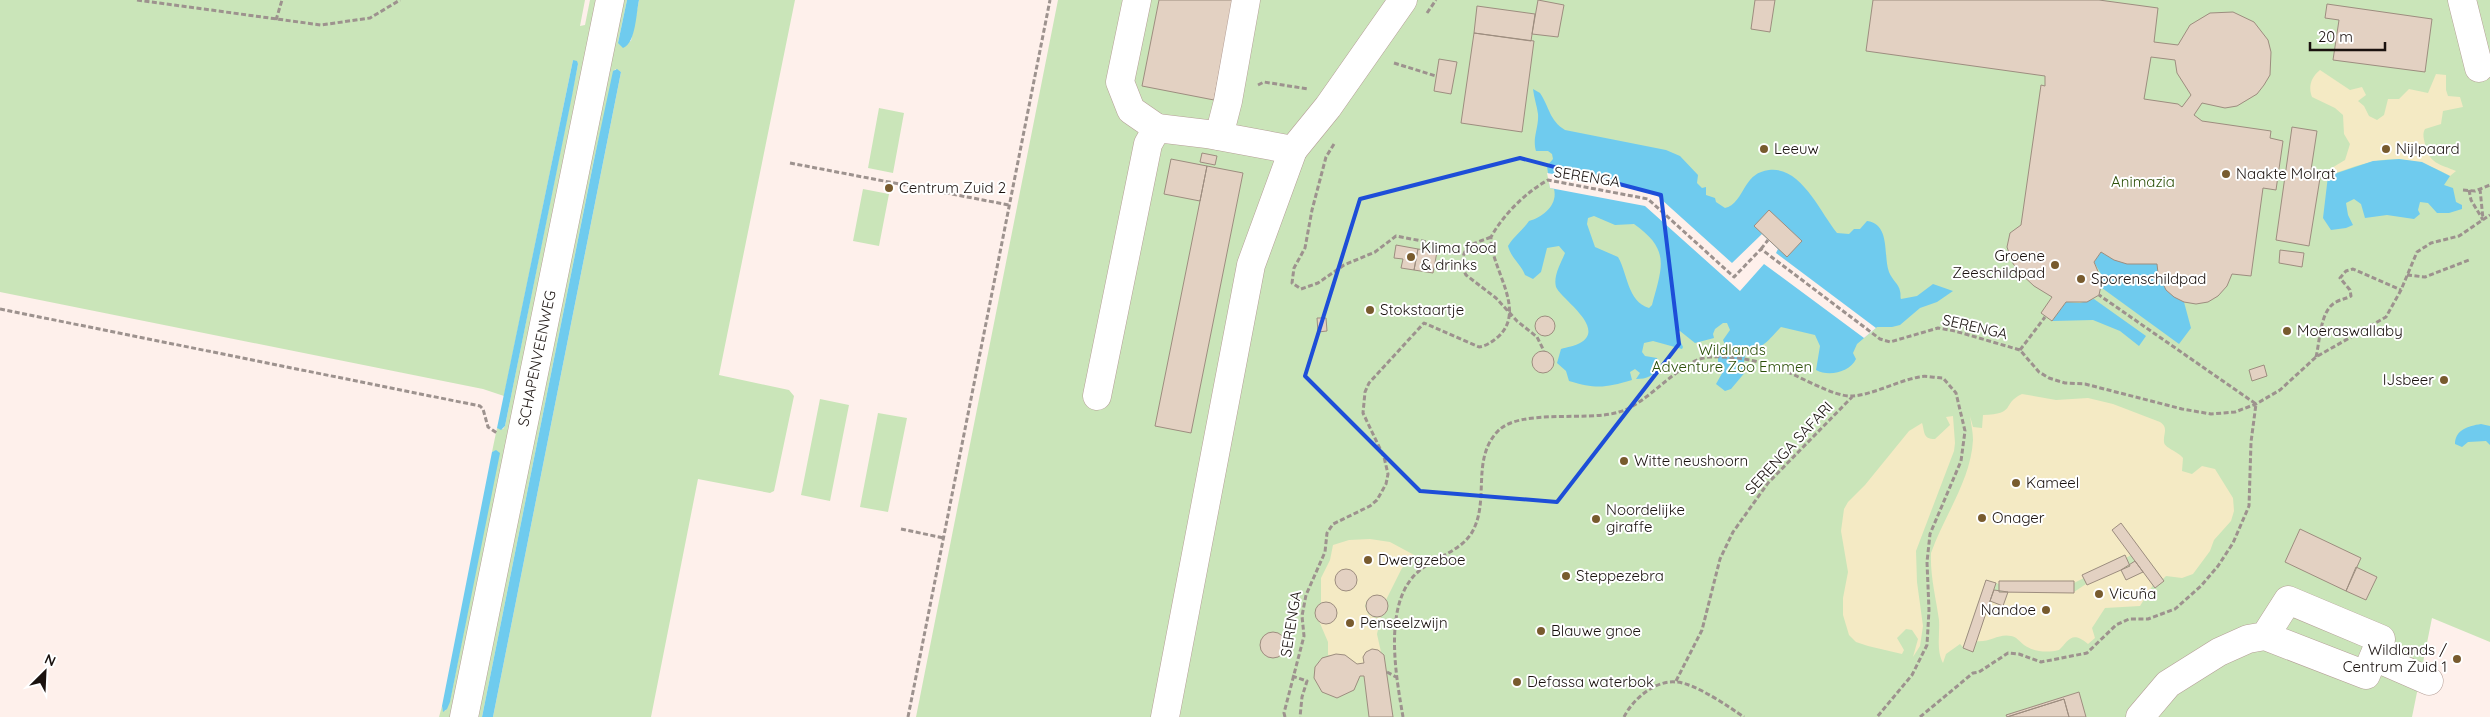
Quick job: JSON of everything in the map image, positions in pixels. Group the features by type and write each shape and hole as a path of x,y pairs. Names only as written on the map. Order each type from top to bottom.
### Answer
{"street":[{"name":"SCHAPENVEENWEG","path":"464,717 610,0"},
{"path":"1137,0 1120,82 1130,110 1157,128 1219,136 1293,150"},
{"path":"1219,136 1228,100 1246,0"},
{"path":"1165,717 1251,265 1293,150 1328,107 1403,0"},
{"path":"2462,0 2479,68"},
{"path":"1097,396 1148,144 1157,128"},
{"path":"2140,717 2168,684 2219,652 2248,639 2265,636 2366,675 2381,639 2288,600 2265,636"},
{"path":"2374,657 2430,681"}],"path":[{"path":"137,0 321,25 370,18 400,0"},
{"path":"276,20 282,0"},
{"path":"908,717 1050,0"},
{"path":"1425,16 1436,0"},
{"path":"1388,68 1399,55"},
{"path":"1394,63 1436,76"},
{"path":"1228,100 1264,82 1316,90"},
{"path":"1336,141 1326,157 1312,210 1305,248 1294,268 1292,282 1301,290 1318,282 1344,265 1375,252 1396,236 1427,242"},
{"path":"790,163 1009,205"},
{"name":"SERENGA","path":"1491,237 1512,210 1539,185 1548,180 1648,199 1734,277 1761,249 1870,332 1890,342 1938,328 2020,350 2039,372 2049,378 2065,383 2086,384 2182,409 2211,414 2235,412 2256,404 2280,390 2316,357 2386,317 2401,290 2417,252 2431,243 2459,236 2490,215"},
{"path":"2463,190 2480,189 2490,185"},
{"path":"2480,189 2483,220"},
{"path":"2469,190 2471,200 2483,220"},
{"path":"1510,314 1508,300 1492,253 1491,237 1469,246 1465,252 1462,267 1466,275 1496,298 1510,314 1537,337 1544,351"},
{"path":"1761,249 1768,240"},
{"path":"2407,275 2425,277 2470,260"},
{"path":"2316,357 2323,320 2328,309 2334,302 2345,299 2352,293 2341,281 2341,275 2353,269 2401,290"},
{"path":"1920,717 1969,676 2008,653 2019,654 2041,662 2087,653 2116,626 2128,619 2148,619 2175,609 2201,586 2234,543 2249,506 2251,442 2256,404 2099,294"},
{"path":"0,309 480,406 483,409 488,427 492,431 520,442"},
{"name":"SERENGA","path":"1285,717 1284,713 1292,676 1304,636 1302,616 1306,595 1325,552 1327,533 1333,524 1357,514 1377,500 1386,484 1388,474 1384,457 1363,412 1364,392 1376,373 1424,323 1474,346 1486,346 1500,334 1510,314"},
{"path":"2020,350 2046,316"},
{"name":"SERENGA SAFARI","path":"1403,716 1396,677 1394,641 1403,594 1418,572 1459,546 1470,535 1480,511 1483,460 1490,442 1499,430 1513,422 1531,419 1585,417 1621,412 1694,362 1710,356 1744,360 1775,367 1817,386 1852,397"},
{"name":"SERENGA SAFARI","path":"1676,682 1702,630 1720,559 1733,532 1773,477 1852,397 1921,376 1943,378 1956,393 1965,431 1961,461 1930,534 1927,562 1928,645 1912,674 1877,717"},
{"path":"901,529 944,538"},
{"path":"1387,672 1396,677"},
{"path":"1292,676 1308,681 1302,697 1300,717"},
{"path":"1624,717 1633,702 1641,695 1660,685 1676,682 1718,699 1744,717"}],"highlighted area":[{"path":"1520,158 1661,195 1679,344 1557,502 1420,491 1305,376 1360,199"}],"green space":[{"path":"0,0 585,0 580,26 585,25 590,0 604,0 459,717 439,717 442,706 445,711 450,701 499,453 492,452 497,428 503,429 505,426 578,64 573,60 504,396 483,389 0,292"},
{"path":"616,0 627,0 618,43 631,41 639,0 795,0 719,375 789,390 794,396 774,491 770,493 698,479 651,717 493,717 621,72 615,69 594,160 482,717 471,717"},
{"name":"Wildlands Adventure Zoo Emmen","path":"1058,0 2490,0 2490,642 2432,618 2412,717 916,717"},
{"path":"879,108 904,113 893,173 868,168"},
{"path":"863,189 889,194 879,246 853,241"},
{"path":"820,399 849,405 830,501 801,495"},
{"path":"878,413 907,418 888,512 860,507"}],"sand":[{"path":"2320,70 2350,90 2362,87 2366,95 2358,101 2364,106 2369,116 2377,120 2384,115 2388,99 2399,99 2409,89 2428,93 2436,74 2446,75 2448,96 2460,97 2463,107 2443,111 2441,124 2425,129 2424,137 2429,156 2440,165 2456,171 2450,176 2418,162 2389,160 2375,161 2328,176 2330,169 2345,160 2350,144 2344,134 2343,115 2335,108 2312,97 2310,90 2311,82"},
{"path":"2022,394 2056,400 2088,398 2113,404 2160,422 2165,429 2165,444 2183,458 2182,471 2192,474 2202,466 2215,469 2233,498 2234,511 2231,521 2214,540 2210,551 2193,574 2182,578 2166,576 2163,579 2121,524 2112,530 2131,555 2126,558 2124,555 2083,575 2084,578 2074,583 2074,581 2000,581 1999,584 1986,580 1963,647 1960,644 1946,654 1943,663 1939,647 1939,620 1932,579 1931,553 1962,484 1971,455 1973,440 1970,416 1973,427 1982,428 1983,415 2005,411 2012,401"},
{"path":"1953,416 1954,451 1916,551 1917,582 1923,626 1920,646 1913,657 1918,639 1912,630 1906,629 1897,638 1904,650 1902,654 1856,642 1849,635 1843,615 1843,598 1848,572 1841,531 1844,509 1909,431 1922,423 1926,436 1935,439 1950,425 1946,417"},
{"path":"1370,539 1390,542 1416,556 1402,568 1386,600 1376,595 1367,600 1365,606 1368,614 1375,618 1381,617 1377,634 1381,652 1378,650 1366,652 1363,657 1364,663 1357,664 1345,655 1328,655 1328,642 1319,621 1329,623 1335,619 1337,611 1334,606 1329,602 1321,603 1321,578 1330,560 1333,545 1349,540","holes":["1346,569 1353,572 1357,582 1353,588 1345,591 1338,587 1335,580 1339,573"]},
{"path":"2121,570 2126,580 2143,572 2153,585 2140,606 2105,608 2092,628 2095,638 2088,644 2074,637 2068,640 2059,650 2045,652 2028,647 2016,638 2007,635 1985,641 1976,641 1990,601 2003,606 2008,592 2074,592 2086,584"}],"water":[{"path":"627,0 639,0 631,40 623,48 618,43"},
{"path":"573,60 577,61 578,64 572,96 505,426 501,430 497,428"},
{"path":"617,69 621,72 493,717 482,717 594,160 613,71"},
{"path":"1533,89 1540,93 1553,118 1565,130 1666,150 1680,156 1698,175 1697,183 1702,188 1706,187 1706,195 1715,198 1716,202 1725,208 1734,203 1750,180 1758,173 1769,170 1791,175 1809,192 1837,233 1849,234 1854,229 1860,229 1867,221 1875,223 1880,228 1885,242 1889,272 1897,284 1901,299 1917,296 1933,284 1953,291 1937,302 1920,308 1900,325 1877,327 1857,344 1853,353 1856,359 1853,363 1839,372 1827,373 1816,370 1820,346 1815,335 1781,327 1762,346 1746,350 1743,369 1747,370 1731,389 1725,391 1716,384 1725,368 1718,366 1718,349 1727,349 1723,340 1730,330 1727,323 1723,323 1715,329 1714,338 1695,343 1680,331 1676,332 1683,347 1682,349 1653,341 1644,343 1642,352 1645,356 1657,358 1659,366 1647,378 1636,379 1640,373 1635,369 1630,372 1632,380 1615,385 1594,386 1569,381 1566,371 1557,363 1561,349 1580,343 1587,337 1588,330 1586,322 1556,287 1556,274 1565,253 1559,246 1547,248 1541,272 1533,279 1525,275 1508,246 1529,221 1539,217 1548,210 1552,205 1555,195 1554,189 1550,188 1547,166 1553,159 1552,154 1548,151 1536,151 1535,137 1538,114","holes":["1594,216 1615,225 1634,224 1646,233 1659,251 1661,260 1659,280 1652,305 1649,308 1636,299 1632,293 1618,257 1595,247 1587,224 1588,218"]},
{"path":"2399,159 2422,162 2450,176 2444,185 2453,188 2456,202 2462,205 2462,209 2449,213 2437,213 2428,203 2420,202 2418,210 2420,214 2414,219 2387,215 2365,218 2361,204 2354,199 2346,203 2348,215 2353,225 2331,230 2323,218 2328,176 2373,161"},
{"path":"2101,252 2122,262 2157,264 2159,277 2164,287 2184,302 2191,328 2179,344 2102,288 2101,274 2094,262"},
{"path":"2094,299 2146,336 2139,346 2120,331 2093,320 2052,321 2066,302 2080,303"},
{"path":"2481,424 2490,426 2490,445 2486,441 2468,442 2462,447 2455,444 2457,435 2460,432 2471,426"},
{"path":"496,450 500,453 450,702 447,709 443,712 442,706 492,452"}],"pier":[{"path":"1547,173 1652,191 1732,263 1762,234 1778,249 1776,253 1876,328 1864,338 1764,264 1740,291 1645,206 1550,188"}],"building":[{"path":"1159,0 1233,0 1214,100 1142,86"},
{"path":"1538,0 1564,5 1558,37 1532,34"},
{"path":"1755,0 1775,0 1770,32 1751,29"},
{"name":"Animazia","path":"1873,0 2099,0 2158,8 2154,42 2178,45 2190,25 2210,13 2233,12 2254,22 2268,40 2271,52 2270,75 2264,85 2257,94 2237,106 2225,108 2202,103 2194,115 2202,121 2271,131 2270,138 2283,141 2276,190 2263,188 2251,276 2232,274 2227,286 2218,296 2208,302 2196,304 2184,302 2166,290 2158,273 2157,264 2127,264 2114,260 2101,252 2094,262 2102,281 2099,295 2087,302 2066,302 2052,321 2041,313 2052,297 2034,286 2019,272 2012,262 2007,247 2010,233 2021,225 2041,85 2045,86 2045,76 1866,51","holes":["2151,57 2175,60 2177,73 2191,95 2182,107 2178,104 2144,99"]},
{"path":"2327,4 2432,19 2425,72 2333,60 2339,20 2325,18"},
{"path":"1477,6 1535,14 1531,41 1474,33"},
{"path":"1474,33 1534,41 1522,132 1461,123"},
{"path":"1439,59 1457,62 1451,94 1434,91"},
{"path":"2292,127 2317,131 2311,170 2321,172 2309,246 2276,240"},
{"path":"1202,153 1217,156 1215,165 1200,162"},
{"path":"1171,159 1207,166 1200,201 1164,194"},
{"path":"1207,166 1243,173 1191,433 1155,426"},
{"path":"1769,210 1802,241 1787,257 1754,226"},
{"path":"1396,245 1418,249 1414,270 1401,268 1403,259 1394,258"},
{"path":"1418,249 1437,252 1433,273 1414,270"},
{"path":"2280,250 2304,253 2302,267 2279,263"},
{"path":"1545,316 1552,319 1555,326 1552,333 1545,336 1538,333 1535,326 1538,319"},
{"path":"1317,318 1326,318 1327,331 1318,332"},
{"path":"1543,351 1551,354 1554,362 1551,370 1543,373 1535,370 1532,362 1535,354"},
{"path":"2264,365 2267,376 2252,381 2249,370"},
{"path":"2121,523 2164,581 2155,588 2112,530"},
{"path":"2300,529 2361,558 2346,591 2285,562"},
{"path":"2125,555 2130,566 2087,585 2082,575"},
{"path":"2135,561 2143,572 2126,580 2121,570"},
{"path":"2356,567 2377,577 2366,600 2346,591"},
{"path":"1346,569 1354,572 1357,580 1354,588 1346,591 1338,588 1335,580 1338,572"},
{"path":"1986,580 1996,583 1973,652 1963,648"},
{"path":"1999,581 2074,581 2074,593 1999,592"},
{"path":"1994,590 2008,592 2003,606 1990,601"},
{"path":"1373,595 1381,595 1388,602 1388,610 1381,617 1373,617 1366,610 1366,602"},
{"path":"1326,602 1334,605 1337,613 1334,621 1326,624 1318,621 1315,613 1318,605"},
{"path":"1273,632 1282,636 1286,645 1282,654 1273,658 1264,654 1260,645 1264,636"},
{"path":"1372,649 1378,650 1384,655 1393,717 1369,717 1364,676 1360,676 1354,690 1337,698 1322,692 1314,678 1315,667 1322,658 1336,654 1345,655 1357,664 1364,663 1363,657 1366,652"},
{"path":"2079,692 2086,717 2069,717 2064,699 2007,717 2006,715"},
{"path":"2064,699 2069,717 2007,717"}],"place":[{"name":"Leeuw","path":"1764,149"},
{"name":"Nijlpaard","path":"2386,149"},
{"name":"Naakte Molrat","path":"2226,174"},
{"name":"Centrum Zuid 2","path":"889,188"},
{"name":"Klima food & drinks","path":"1411,257"},
{"name":"Groene Zeeschildpad","path":"2055,265"},
{"name":"Sporenschildpad","path":"2081,279"},
{"name":"Stokstaartje","path":"1370,310"},
{"name":"Moeraswallaby","path":"2287,331"},
{"name":"IJsbeer","path":"2444,380"},
{"name":"Witte neushoorn","path":"1624,461"},
{"name":"Kameel","path":"2016,483"},
{"name":"Onager","path":"1982,518"},
{"name":"Noordelijke giraffe","path":"1596,519"},
{"name":"Dwergzeboe","path":"1368,560"},
{"name":"Steppezebra","path":"1566,576"},
{"name":"Vicuña","path":"2099,594"},
{"name":"Nandoe","path":"2046,610"},
{"name":"Penseelzwijn","path":"1350,623"},
{"name":"Blauwe gnoe","path":"1541,631"},
{"name":"Wildlands / Centrum Zuid 1","path":"2457,659"},
{"name":"Defassa waterbok","path":"1517,682"}]}
